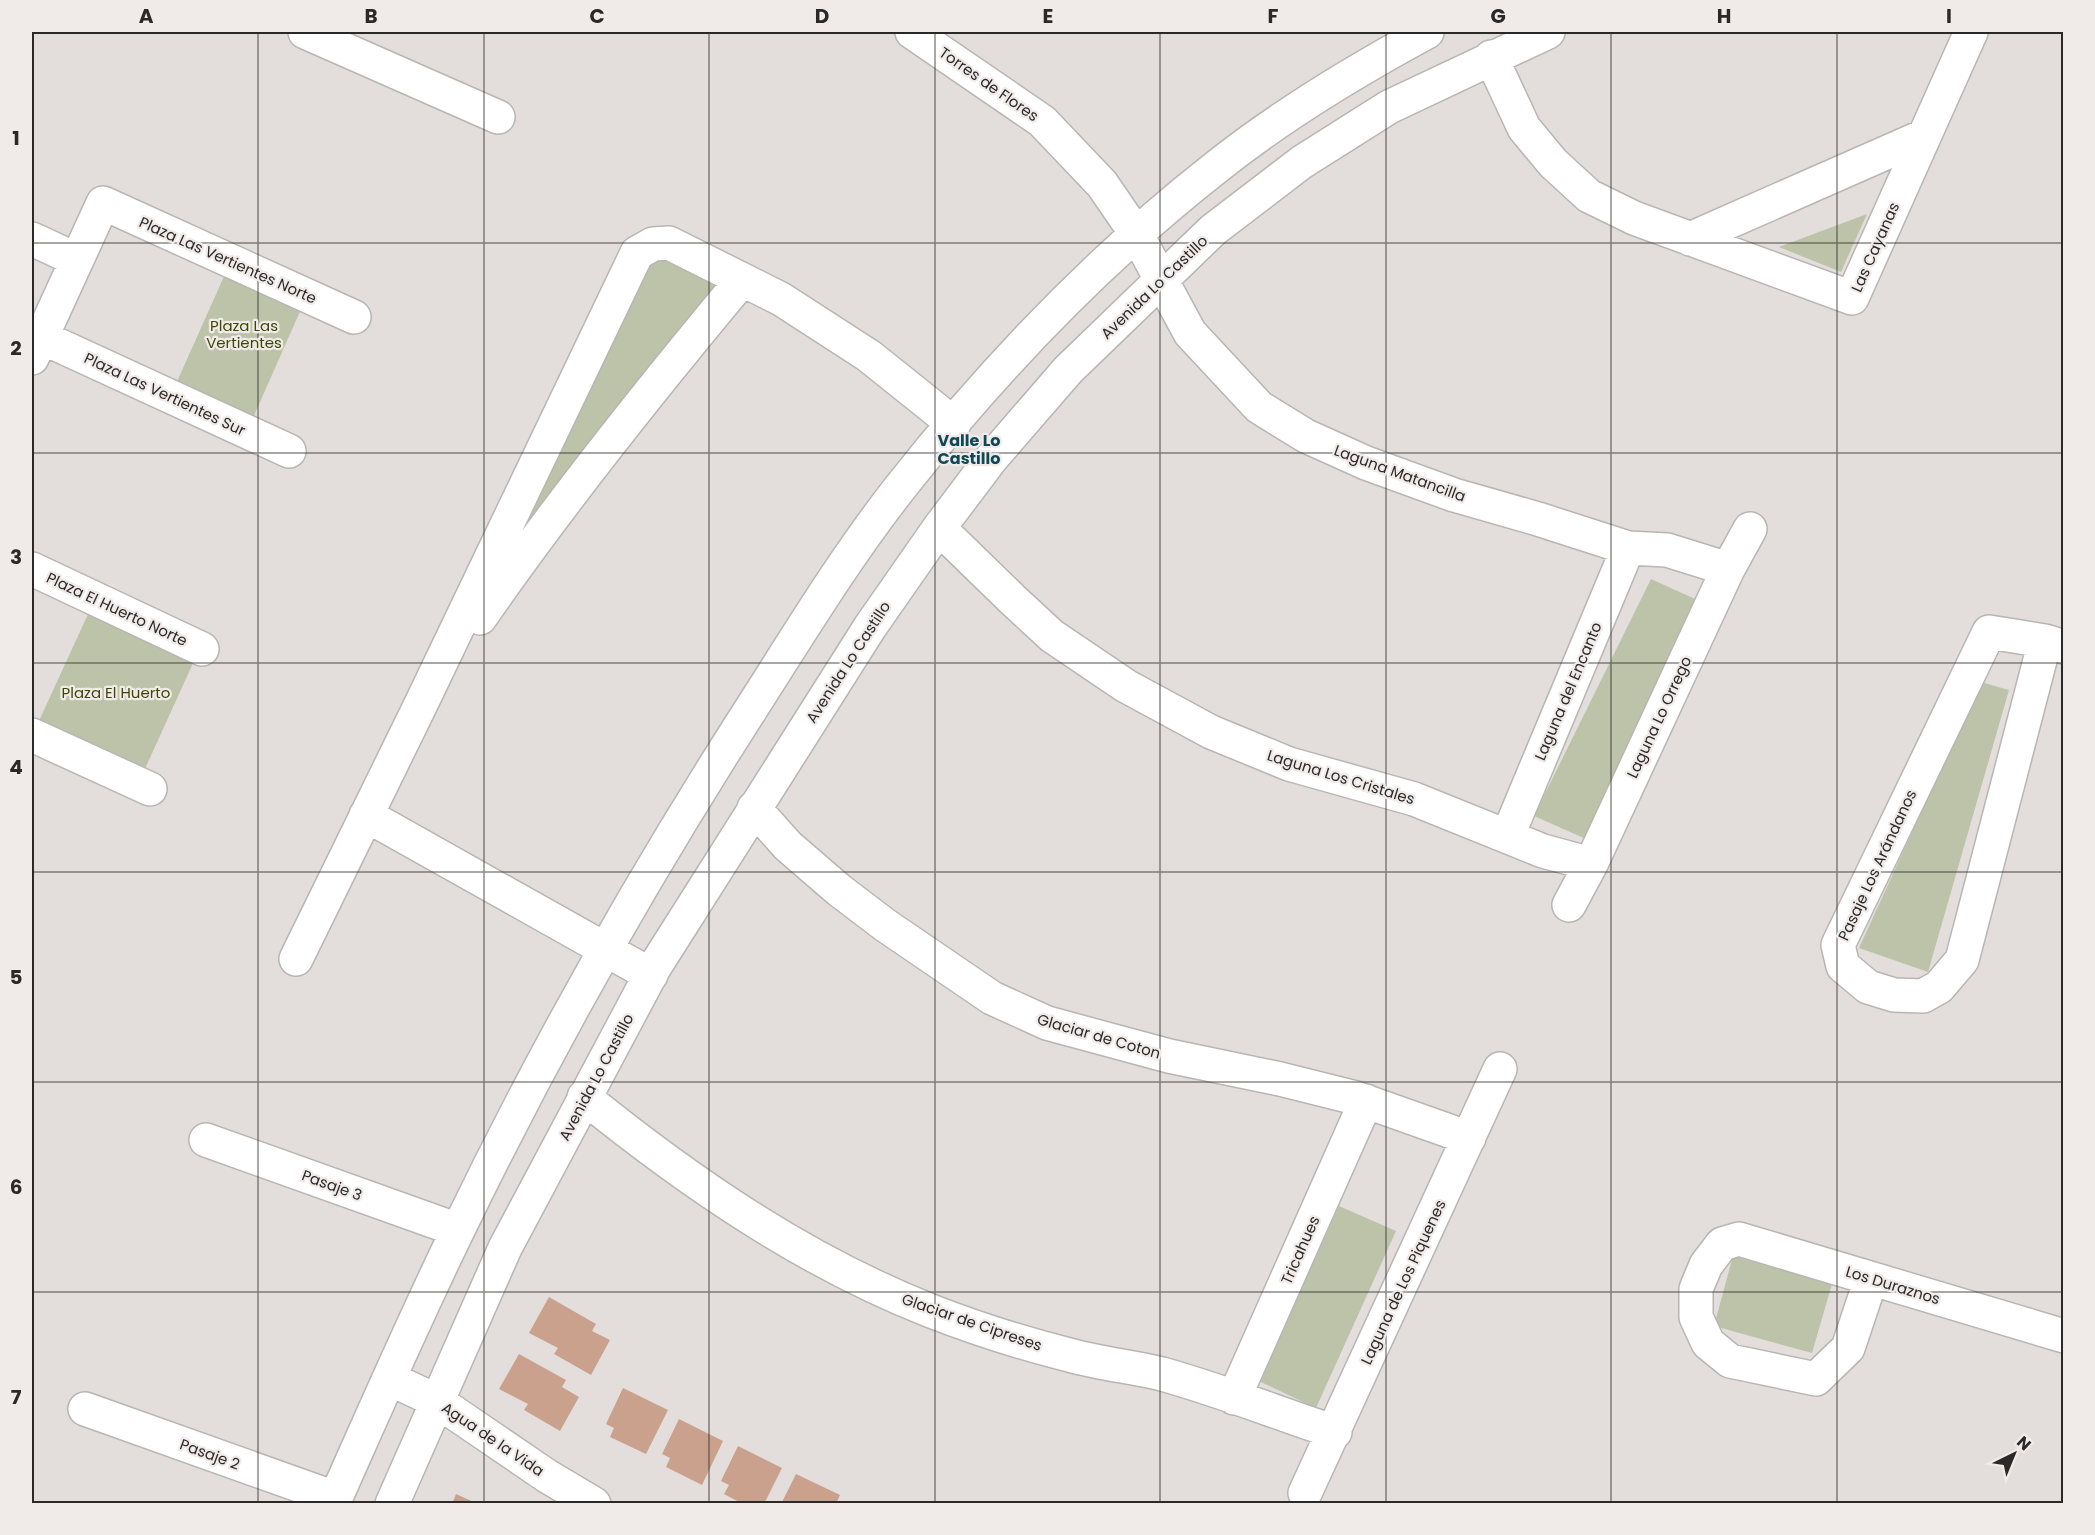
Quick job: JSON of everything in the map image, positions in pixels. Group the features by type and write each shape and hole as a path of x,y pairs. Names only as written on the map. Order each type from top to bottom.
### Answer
{"street":[{"path":"305,32 498,117"},
{"name":"Torres de Flores","path":"912,32 1042,121 1102,184 1149,256"},
{"name":"Avenida Lo Castillo","path":"392,1503 505,1248 651,975 870,627 939,528 991,459 1068,370 1214,168 1288,115 1383,41 1427,32"},
{"name":"Avenida Lo Castillo","path":"334,1501 458,1230 567,1017 605,948 712,771 822,598 898,491 993,378 1067,300 1149,256 1214,230 1302,162 1389,107 1548,32"},
{"name":"Las Cayanas","path":"1491,57 1524,128 1553,164 1589,196 1634,218 1852,298 1971,32"},
{"path":"1690,238 1924,136"},
{"name":"Plaza Las Vertientes Norte","path":"77,260 103,203 354,317"},
{"path":"32,239 77,260 36,348"},
{"path":"296,959 637,254 652,244 669,243 781,299 869,356 954,424"},
{"name":"Laguna Matancilla","path":"1149,256 1190,333 1258,407 1306,436 1366,463 1454,495 1628,548 1667,550 1728,569"},
{"path":"421,704 524,556 648,392 742,280"},
{"name":"Plaza Las Vertientes Sur","path":"36,348 290,451"},
{"name":"Laguna Los Cristales","path":"939,528 1052,636 1126,686 1211,732 1289,764 1414,799 1543,851 1591,864"},
{"name":"Laguna Lo Orrego","path":"1569,905 1591,864 1728,569 1750,529"},
{"name":"Laguna del Encanto","path":"1508,835 1628,548"},
{"name":"Plaza El Huerto Norte","path":"32,569 202,649"},
{"name":"Pasaje Los Arándanos","path":"1989,632 2054,644 1962,960 1939,987 1923,996 1894,995 1868,987 1843,966 1838,945 1989,632"},
{"path":"32,735 150,789"},
{"name":"Glaciar de Coton","path":"754,808 788,846 839,890 885,925 992,998 1047,1023 1108,1041 1280,1079 1366,1101 1469,1138"},
{"path":"366,815 651,975"},
{"name":"Laguna de Los Piquenes","path":"1305,1494 1500,1070"},
{"name":"Glaciar de Cipreses","path":"584,1097 632,1136 685,1174 797,1246 862,1280 930,1311 1074,1356 1162,1374 1335,1432"},
{"name":"Tricahues","path":"1234,1398 1366,1101"},
{"name":"Pasaje 3","path":"206,1140 458,1230"},
{"name":"Los Duraznos","path":"1871,1279 1848,1348 1816,1379 1730,1361 1708,1343 1696,1317 1696,1289 1706,1265 1722,1244 1739,1239 2064,1336"},
{"name":"Agua de la Vida","path":"390,1379 437,1401 528,1464 594,1503"},
{"name":"Pasaje 2","path":"85,1409 334,1501"}],"green space":[{"path":"1867,214 1841,272 1779,247"},
{"path":"667,258 727,284 503,564 643,266 658,259"},
{"name":"Plaza Las Vertientes","path":"226,272 302,307 252,420 175,386"},
{"path":"1651,579 1695,599 1586,839 1534,816"},
{"name":"Plaza El Huerto","path":"89,612 194,661 144,771 38,723"},
{"path":"1981,682 2009,690 1928,972 1859,948"},
{"path":"1339,1206 1396,1231 1316,1408 1259,1381"},
{"path":"1733,1256 1832,1284 1812,1353 1714,1326"}],"building":[{"path":"549,1297 596,1324 592,1331 610,1340 591,1375 554,1354 558,1348 529,1333"},
{"path":"519,1354 566,1380 562,1387 579,1397 560,1431 524,1410 528,1404 499,1389"},
{"path":"623,1388 668,1410 646,1454 610,1437 614,1428 606,1424"},
{"path":"679,1419 723,1441 702,1485 666,1467 670,1458 662,1454"},
{"path":"738,1446 782,1468 764,1504 743,1504 724,1494 729,1485 721,1481"},
{"path":"796,1474 840,1495 836,1504 781,1504"},
{"path":"456,1494 478,1504 452,1504"}],"district":[{"name":"Valle Lo Castillo","path":"969,449"}]}
